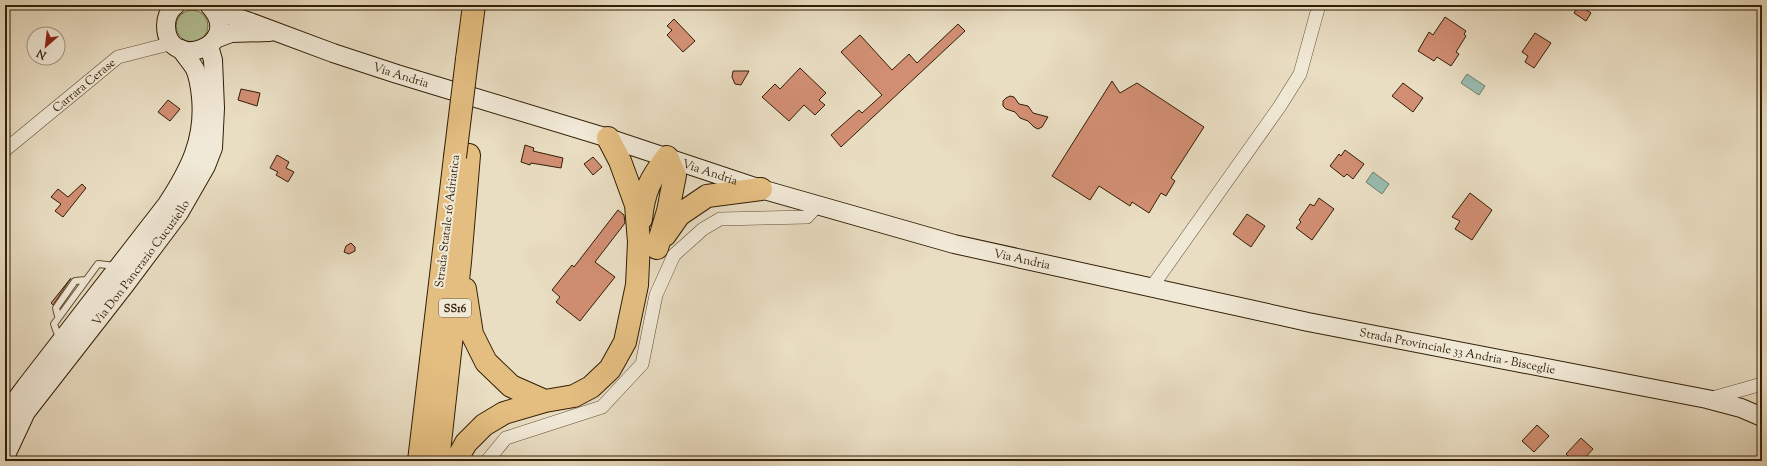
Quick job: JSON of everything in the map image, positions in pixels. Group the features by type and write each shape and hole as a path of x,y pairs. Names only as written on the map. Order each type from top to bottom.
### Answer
{"highway":[{"name":"Strada Statale 16 Adriatica","path":"474,5 475,58"},
{"name":"Strada Statale 16 Adriatica","path":"419,461 475,58 488,5"},
{"path":"608,138 620,161 636,205 648,245"},
{"name":"Strada Statale 16 Adriatica","path":"438,461 460,262 462,156"},
{"path":"456,461 466,443 484,425 504,413 545,401 574,396 591,387 610,369 625,342 637,285 648,245 643,201 653,175 667,157"},
{"path":"648,245 679,215 707,196 762,189"},
{"name":"SS16","path":"460,262 472,334 486,362 511,386 545,401"}],"main road":[{"path":"176,5 168,14 166,22 169,37 177,46"},
{"name":"Via Andria","path":"212,8 219,24 212,42"},
{"name":"Via Andria","path":"212,8 333,53 397,74 608,138 817,206 954,244 1151,288"},
{"name":"Via Andria","path":"177,46 196,52 212,42 231,34 277,32"},
{"name":"Via Don Pancrazio Cucuziello","path":"5,457 26,412 125,285 179,212 206,166 212,148 215,108 212,42"},
{"name":"Via Don Pancrazio Cucuziello","path":"5,419 12,405 26,386 167,204 181,182 192,160 198,143 201,105 199,81 195,70 177,46"},
{"name":"Strada Provinciale 33 Andria - Bisceglie","path":"1151,288 1308,322 1707,399 1741,408 1762,417"}],"street":[{"path":"1151,288 1280,106 1300,74 1319,5"},
{"name":"Carrara Cerase","path":"5,150 118,57 177,46"},
{"path":"487,461 506,438 602,407 642,364 656,295 674,255 703,229 720,219 807,217 817,206"},
{"path":"1707,399 1762,384"}],"lane":[{"path":"60,341 54,324 58,316 98,264 120,266"}],"green space":[{"path":"189,10 195,10 205,17 208,26 207,32 201,39 195,42 189,42 179,35 176,29 176,23 183,13"}],"water":[{"path":"1467,74 1485,86 1479,95 1461,83"},
{"path":"1373,172 1389,184 1382,194 1366,182"}],"building":[{"path":"1579,5 1591,13 1586,21 1574,13"},
{"path":"1445,17 1466,31 1464,34 1466,36 1456,52 1459,54 1451,66 1437,57 1434,61 1418,51 1429,32 1433,35"},
{"path":"674,19 695,41 683,52 667,35 672,30 667,26"},
{"path":"958,24 965,31 841,147 831,135 859,110 862,113 882,95 841,52 860,35 892,70 909,54 917,63"},
{"path":"1535,33 1551,43 1534,68 1525,62 1528,56 1522,52"},
{"path":"800,68 826,93 819,100 825,105 815,115 804,105 789,121 762,97 775,84 780,89"},
{"path":"733,71 749,71 741,85 735,84 732,77"},
{"path":"1112,81 1120,93 1137,83 1204,127 1171,178 1175,181 1166,196 1161,193 1149,213 1132,202 1130,206 1099,186 1090,200 1052,176"},
{"path":"1403,83 1423,98 1413,112 1392,96"},
{"path":"241,89 260,93 257,106 238,100"},
{"path":"1010,96 1014,97 1019,104 1028,106 1033,113 1048,117 1042,127 1038,129 1034,127 1028,121 1020,118 1015,112 1006,109 1003,106 1003,101"},
{"path":"168,100 180,109 170,121 158,112"},
{"path":"525,145 534,148 533,151 563,158 561,168 531,163 530,165 521,162"},
{"path":"1345,150 1364,164 1353,179 1347,174 1344,177 1330,166 1339,154 1341,156"},
{"path":"277,155 289,162 286,168 294,172 288,182 276,175 278,172 270,168"},
{"path":"593,157 602,167 593,175 584,164"},
{"path":"82,184 86,188 63,217 55,211 61,204 51,197 58,189 68,197"},
{"path":"1470,193 1492,210 1472,240 1455,229 1460,221 1452,217"},
{"path":"1319,198 1334,209 1312,240 1296,228 1301,222 1299,220 1310,204 1314,206"},
{"path":"618,210 624,215 625,223 595,262 615,277 580,321 556,302 560,297 552,290 572,265 574,267"},
{"path":"1247,214 1265,226 1251,247 1233,234"},
{"path":"351,243 355,247 355,251 349,254 344,252 346,246"},
{"path":"71,278 53,305 51,303"},
{"path":"1537,425 1549,436 1534,452 1522,441"},
{"path":"1581,438 1593,449 1582,461 1573,461 1566,454"}]}
